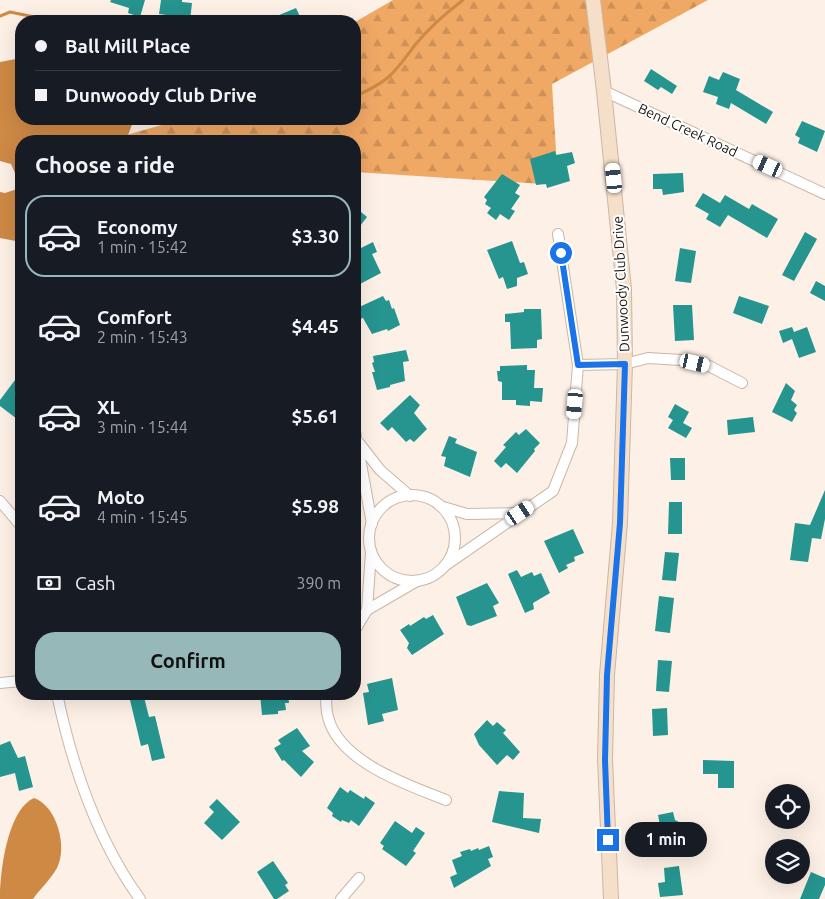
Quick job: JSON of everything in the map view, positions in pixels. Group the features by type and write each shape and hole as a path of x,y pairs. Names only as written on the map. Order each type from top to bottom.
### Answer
{"street":[{"name":"Dunwoody Club Drive","path":"593,0 624,289 625,364 620,523 607,675 605,760 611,899"},
{"name":"Bend Creek Road","path":"604,91 825,194"},
{"path":"367,610 418,581 433,576 553,491 572,443 578,365 558,234"},
{"path":"578,365 625,364 648,358 681,360 709,366 742,383"},
{"path":"361,442 380,470 410,496"},
{"path":"361,463 372,524 367,610 361,620"},
{"path":"372,524 387,503 410,496 426,498 440,506 467,514 520,513"},
{"path":"0,501 15,519"},
{"path":"440,506 450,518 454,534 453,550 446,565"},
{"path":"371,552 386,572 401,580 418,581"},
{"path":"0,683 15,682"},
{"path":"59,700 71,749 98,822 122,872 140,899"},
{"path":"326,700 328,718 342,744 386,776 446,800"},
{"path":"341,899 359,878"}],"green space":[{"path":"393,0 708,0 552,84 558,185 361,172 361,135 126,135 162,125 361,125 361,19"}],"shaded area":[{"path":"15,59 15,125 132,125 128,135 15,135 15,173 11,164 0,161 0,62"},
{"path":"15,190 15,241 0,238 0,192 5,193"},
{"path":"34,798 42,802 49,809 58,828 61,849 57,868 33,899 0,899 4,859 11,828 17,815"}],"building":[{"path":"111,0 145,0 141,15 128,13 129,8 110,2"},
{"path":"161,0 182,0 182,2 192,3 191,15 159,14"},
{"path":"296,8 299,15 279,15"},
{"path":"651,69 677,86 672,94 661,87 658,90 644,81"},
{"path":"723,72 740,79 736,90 773,112 766,124 731,103 729,109 716,104 718,97 703,92 709,76 719,80"},
{"path":"802,121 825,131 817,152 798,143 800,138 795,135"},
{"path":"555,151 556,155 572,152 575,163 567,166 570,181 547,188 546,184 536,185 530,159"},
{"path":"683,173 684,192 663,195 662,189 653,189 653,174"},
{"path":"502,174 520,185 515,193 520,196 511,209 515,211 509,220 500,214 496,220 487,213 491,208 485,204 487,200 484,197"},
{"path":"703,193 720,203 725,195 749,209 752,204 778,219 767,238 728,215 720,227 706,219 709,214 695,206"},
{"path":"361,212 367,217 361,225"},
{"path":"805,232 817,239 794,281 782,275"},
{"path":"512,241 520,263 524,262 528,274 517,278 517,286 507,289 503,277 499,279 487,250"},
{"path":"373,242 377,252 372,254 381,273 361,283 361,248"},
{"path":"680,248 696,251 691,283 675,281"},
{"path":"816,281 825,286 825,301 810,293"},
{"path":"383,296 386,301 389,300 392,309 394,308 400,325 388,331 387,329 372,334 363,318 361,319 361,306"},
{"path":"739,296 769,306 762,324 733,313"},
{"path":"673,305 692,305 694,340 675,341"},
{"path":"524,309 541,309 542,339 537,340 537,348 511,349 510,322 505,322 505,314 524,312"},
{"path":"792,327 794,332 807,327 816,352 799,358 792,339 783,343 779,331"},
{"path":"406,350 409,361 403,362 405,381 377,390 372,372 375,372 372,363 374,362 373,356"},
{"path":"527,365 527,370 535,370 534,388 543,388 542,402 530,401 530,406 516,405 516,400 502,400 502,382 498,381 497,371 500,371 500,366"},
{"path":"15,380 15,417 0,406 0,400"},
{"path":"786,383 795,391 791,400 797,405 794,410 797,413 792,422 772,412"},
{"path":"410,395 420,405 414,413 427,429 414,442 410,439 406,442 392,427 388,431 380,423"},
{"path":"675,404 689,412 683,423 692,428 686,438 668,428 673,420 668,417"},
{"path":"753,417 755,432 728,435 727,420"},
{"path":"526,429 540,443 534,449 535,451 517,473 506,463 501,468 494,461 506,447 503,445 516,432 519,435"},
{"path":"449,436 457,439 455,443 477,452 470,477 444,466 446,457 441,456"},
{"path":"670,458 685,458 685,480 671,480"},
{"path":"825,490 825,519 821,539 812,538 808,562 790,560 795,523 810,525"},
{"path":"669,502 682,502 682,534 668,534"},
{"path":"573,529 584,553 574,557 575,561 566,565 568,568 559,573 544,541"},
{"path":"665,552 679,553 676,581 662,580"},
{"path":"517,570 521,577 532,572 534,576 541,573 550,593 533,603 534,609 525,613 508,574"},
{"path":"487,583 499,603 493,606 497,616 471,626 467,625 456,597"},
{"path":"659,596 674,598 670,633 655,631"},
{"path":"433,615 444,634 412,655 407,648 409,643 400,630 424,617 426,619"},
{"path":"658,660 672,661 669,692 656,691"},
{"path":"392,678 398,710 382,714 384,721 368,725 363,693 369,692 367,684"},
{"path":"130,700 145,700 149,717 155,716 165,758 152,761 148,744 141,746"},
{"path":"261,700 289,700 289,703 285,703 286,710 278,711 278,714 262,715"},
{"path":"667,708 668,735 653,736 652,709"},
{"path":"487,720 493,726 497,722 506,730 503,733 520,752 513,760 507,755 497,765 479,745 474,734"},
{"path":"297,728 310,746 302,751 314,762 301,777 284,760 282,761 274,748 281,744 278,740"},
{"path":"10,741 18,758 25,756 33,787 19,791 15,773 0,777 0,745"},
{"path":"703,760 734,761 734,788 718,788 718,774 703,774"},
{"path":"340,787 348,793 350,790 364,799 365,796 375,803 359,826 351,820 349,823 342,820 341,822 332,816 333,813 327,808"},
{"path":"499,791 524,793 523,818 541,819 539,833 492,822"},
{"path":"217,799 240,822 222,840 204,823 214,812 209,807"},
{"path":"673,812 675,820 679,822 682,834 676,838 677,845 659,848 656,837 662,836 658,815"},
{"path":"395,821 412,833 416,827 425,833 413,851 416,853 406,866 382,849 384,846 380,843"},
{"path":"489,846 493,857 488,859 491,866 454,888 450,877 457,874 452,860 462,856 460,852 478,848 479,850"},
{"path":"273,861 288,883 285,885 289,891 277,899 274,899 257,872"},
{"path":"679,866 683,895 660,897 658,883 665,882 664,868"},
{"path":"811,872 825,878 825,885 819,899 800,899 806,884 810,884"}],"waterway":[{"path":"361,93 390,76 426,33 463,0"},
{"path":"0,16 10,12 25,15"}],"route":[{"path":"561,253 578,365 625,364 620,523 607,675 605,760 608,840"}]}
